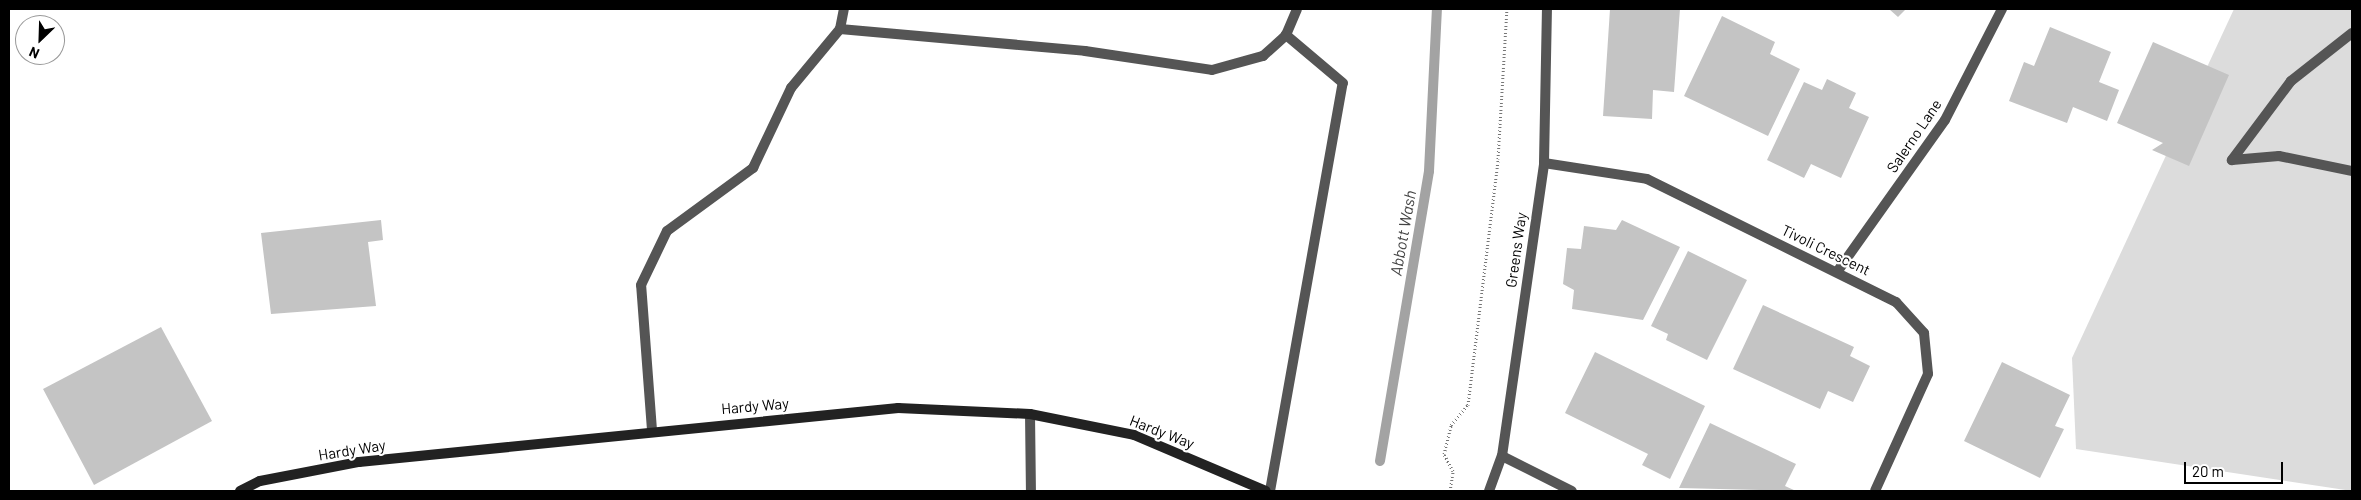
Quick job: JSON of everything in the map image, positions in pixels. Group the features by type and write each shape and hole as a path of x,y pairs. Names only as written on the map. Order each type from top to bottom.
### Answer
{"main road":[{"name":"Hardy Way","path":"240,491 260,482 359,462 652,430 898,408 1030,414 1134,434 1266,491"}],"street":[{"path":"652,430 641,285 667,231 753,168 791,88 840,29 844,9"},
{"path":"840,29 1085,51 1212,70 1263,56 1286,35 1297,9"},
{"name":"Greens Way","path":"1489,491 1502,456 1544,163 1547,9"},
{"name":"Salerno Lane","path":"1837,272 1946,120 2002,9"},
{"path":"2352,33 2291,81 2232,160 2279,156 2352,171"},
{"path":"1270,491 1343,83 1286,35"},
{"name":"Tivoli Crescent","path":"1544,163 1647,179 1896,302 1924,333 1928,374 1876,491"},
{"path":"1030,414 1031,491"},
{"path":"1502,456 1572,491"}],"path":[{"path":"1450,491 1453,471 1444,454 1451,425 1468,405 1498,159 1507,9"}],"shaded area":[{"path":"2234,9 2352,9 2352,491 2076,449 2072,358"}],"building":[{"path":"1610,9 1680,9 1674,92 1653,90 1652,119 1603,116"},
{"path":"1889,9 1906,9 1898,17"},
{"path":"1722,16 1775,42 1770,54 1800,69 1768,136 1684,96"},
{"path":"2050,27 2111,52 2099,82 2119,90 2107,121 2073,107 2067,123 2009,101 2024,62 2034,66"},
{"path":"2153,42 2229,75 2189,166 2152,150 2163,143 2117,123"},
{"path":"1827,79 1856,93 1849,108 1869,117 1841,178 1811,164 1804,178 1767,160 1804,82 1822,90"},
{"path":"381,220 383,240 368,242 376,306 271,314 261,233"},
{"path":"1622,220 1680,247 1643,320 1572,309 1574,290 1563,284 1567,248 1581,249 1584,226 1616,230"},
{"path":"1688,251 1747,280 1707,360 1666,340 1668,334 1651,326"},
{"path":"1763,305 1854,347 1850,356 1870,366 1853,402 1828,391 1820,409 1733,369"},
{"path":"161,327 212,421 94,485 43,389"},
{"path":"1595,352 1705,406 1670,479 1642,465 1648,454 1565,413"},
{"path":"2002,362 2070,395 2055,426 2064,429 2040,478 1964,441"},
{"path":"1710,423 1796,464 1785,486 1796,491 1679,488"}],"waterway":[{"name":"Abbott Wash","path":"1380,461 1429,171 1437,9"}]}
